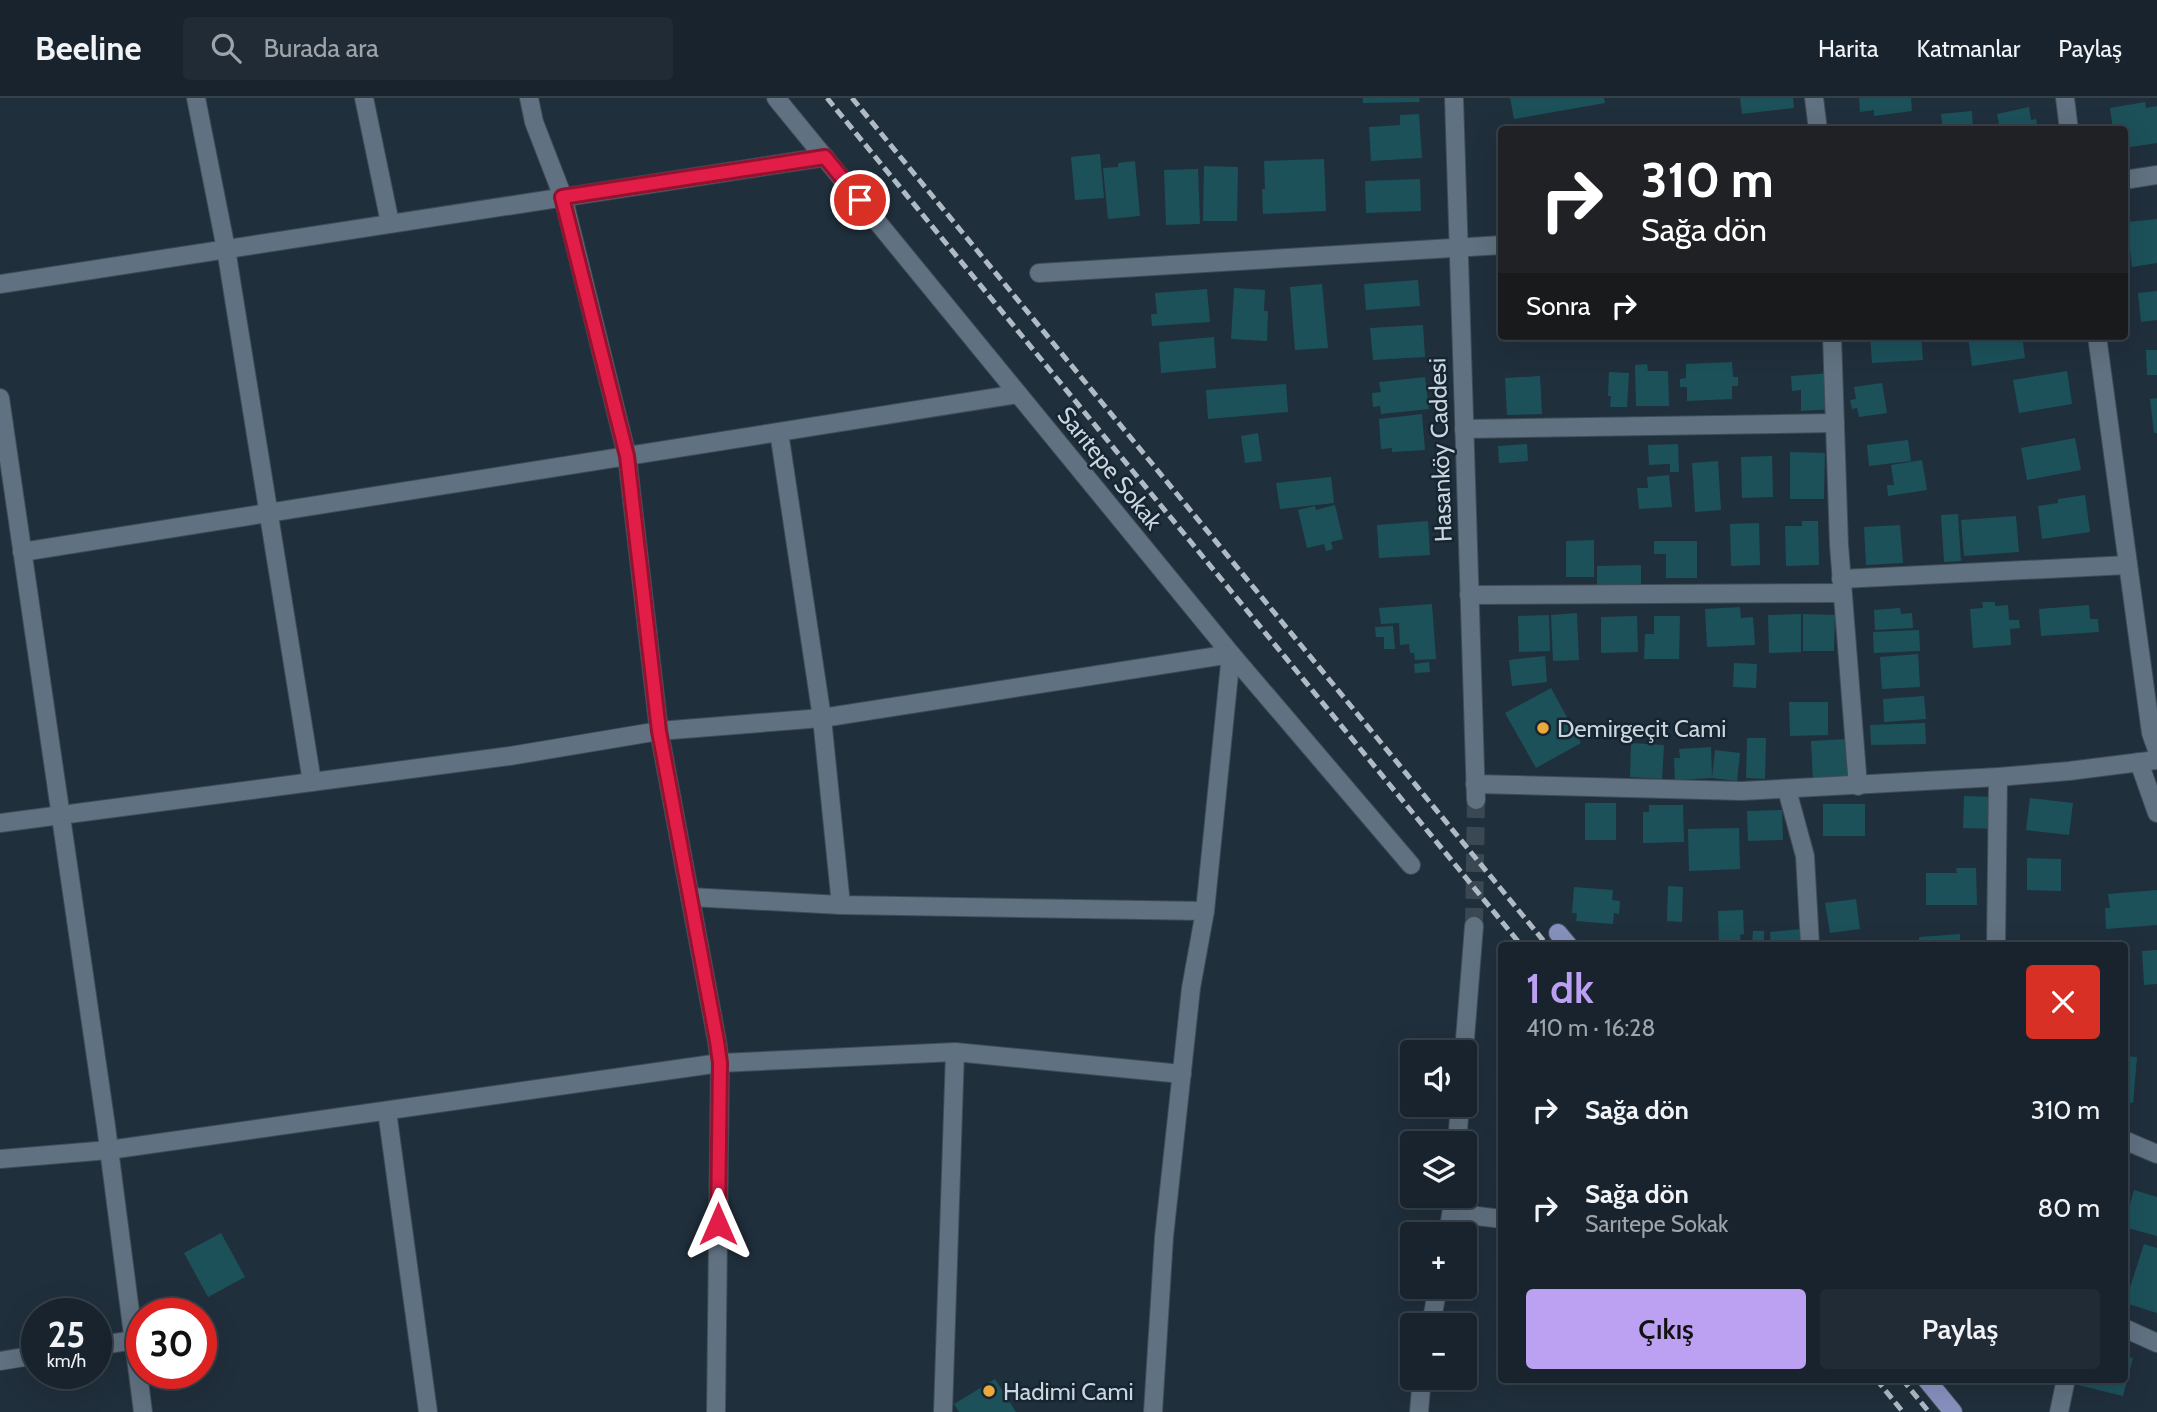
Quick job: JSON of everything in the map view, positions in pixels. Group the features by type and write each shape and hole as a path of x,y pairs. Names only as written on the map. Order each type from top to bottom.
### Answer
{"main road":[{"path":"1929,1383 1953,1412"}],"street":[{"path":"196,98 226,249 312,782"},
{"path":"364,98 390,223"},
{"path":"529,98 534,122 562,197 627,456 659,731 720,1063 716,1412"},
{"name":"Sarıtepe Sokak","path":"776,98 1231,654 1411,865"},
{"name":"Hasanköy Caddesi","path":"1454,98 1476,792 1787,790"},
{"path":"1815,98 1818,126"},
{"path":"2065,98 2068,126"},
{"path":"0,284 825,157"},
{"path":"2128,179 2157,175"},
{"path":"1039,273 1498,246"},
{"path":"1832,340 1842,586 1858,786"},
{"path":"2098,340 2151,733 2157,750"},
{"path":"22,552 1018,394"},
{"path":"0,398 128,1298"},
{"path":"1464,429 1835,423"},
{"path":"779,432 822,718 841,905"},
{"path":"1469,595 1842,586 2128,565"},
{"path":"0,823 510,756 659,731 822,718 1231,654 1205,911 1191,988 1164,1237 1153,1412"},
{"path":"1810,942 1805,856 1787,790 1998,777 2157,760"},
{"path":"2139,762 2157,813"},
{"path":"1996,942 1998,777"},
{"path":"690,897 841,905 1205,911"},
{"path":"1465,1040 1474,926"},
{"path":"0,1158 109,1150 720,1063 955,1052 1182,1074"},
{"path":"943,1412 955,1052"},
{"path":"387,1111 428,1412"},
{"path":"2128,1142 2157,1154"},
{"path":"1466,1208 1498,1218"},
{"path":"2128,1330 2157,1343"},
{"path":"0,1361 21,1358"},
{"path":"2059,1412 2065,1383"},
{"path":"140,1389 143,1412"},
{"path":"1419,1412 1421,1390"}],"building":[{"path":"1363,98 1419,98 1420,102 1363,103"},
{"path":"1510,98 1604,98 1605,103 1514,119"},
{"path":"1740,98 1793,98 1794,108 1742,114"},
{"path":"1859,98 1911,98 1912,111 1874,116 1874,110 1860,112"},
{"path":"2145,102 2146,108 2157,106 2157,143 2128,147 2128,126 2112,126 2110,108"},
{"path":"2029,107 2031,120 2036,119 2037,126 1999,126 1997,114"},
{"path":"1972,111 1973,126 1942,126 1941,114"},
{"path":"1419,114 1422,158 1371,161 1369,127 1400,125 1400,115"},
{"path":"1100,154 1104,198 1075,200 1071,157"},
{"path":"1324,159 1326,211 1263,214 1264,161"},
{"path":"1135,161 1140,216 1108,219 1103,168 1118,167 1118,163"},
{"path":"1204,166 1238,167 1237,221 1203,221"},
{"path":"1198,169 1200,224 1166,225 1164,170"},
{"path":"1420,179 1421,211 1366,213 1365,181"},
{"path":"2157,219 2157,263 2132,267 2128,222"},
{"path":"1418,280 1420,306 1366,310 1364,284"},
{"path":"1322,284 1328,348 1295,350 1290,287"},
{"path":"1234,288 1265,290 1264,311 1268,311 1267,341 1231,339"},
{"path":"1207,289 1210,322 1152,326 1151,314 1157,314 1155,293"},
{"path":"2157,291 2157,320 2141,322 2138,293"},
{"path":"1423,325 1425,357 1373,360 1370,328"},
{"path":"1214,337 1216,368 1161,373 1159,342"},
{"path":"1870,340 1921,340 1923,360 1872,363"},
{"path":"1969,340 2023,340 2025,358 1972,366"},
{"path":"2146,350 2157,350 2157,375 2147,375"},
{"path":"1732,362 1733,377 1738,377 1738,386 1732,386 1732,399 1687,401 1687,387 1680,387 1680,379 1686,378 1686,364"},
{"path":"1647,364 1648,371 1668,371 1669,406 1636,406 1635,365"},
{"path":"2067,371 2072,404 2019,413 2013,380"},
{"path":"1609,372 1629,373 1627,407 1610,407"},
{"path":"1832,373 1834,409 1801,411 1801,390 1792,391 1791,376"},
{"path":"1540,376 1542,414 1507,415 1505,378"},
{"path":"1425,377 1429,409 1381,414 1380,406 1373,407 1372,393 1381,392 1379,382"},
{"path":"1882,383 1887,413 1859,417 1857,408 1852,409 1850,400 1856,399 1854,387"},
{"path":"1286,384 1288,412 1208,419 1206,390"},
{"path":"2157,398 2157,433 2154,433 2150,399"},
{"path":"1422,414 1425,450 1392,452 1392,448 1381,449 1379,419"},
{"path":"1258,433 1262,461 1245,463 1241,436"},
{"path":"2075,438 2081,470 2027,480 2021,448"},
{"path":"1908,440 1911,461 1869,466 1867,445"},
{"path":"1527,444 1528,461 1499,463 1498,446"},
{"path":"1678,444 1679,472 1670,472 1670,464 1649,465 1648,445"},
{"path":"1790,452 1825,453 1824,499 1790,499"},
{"path":"1772,456 1773,497 1742,498 1741,457"},
{"path":"1922,460 1927,490 1888,496 1887,485 1894,485 1891,465"},
{"path":"1718,461 1721,510 1695,512 1692,463"},
{"path":"1669,475 1672,507 1639,509 1637,488 1648,488 1647,477"},
{"path":"1331,477 1334,503 1280,509 1276,483"},
{"path":"2085,495 2090,532 2042,539 2038,506 2058,503 2058,499"},
{"path":"1335,505 1343,539 1331,542 1333,549 1326,551 1324,544 1307,548 1298,510 1315,506 1316,510"},
{"path":"1958,514 1961,561 1944,562 1941,515"},
{"path":"2016,516 2019,552 1964,556 1961,520"},
{"path":"1428,521 1430,555 1379,558 1377,525"},
{"path":"1802,521 1818,521 1819,565 1786,566 1785,526 1802,526"},
{"path":"1759,523 1760,565 1731,566 1730,524"},
{"path":"1900,525 1903,563 1866,565 1864,527"},
{"path":"1594,540 1594,577 1566,577 1566,541"},
{"path":"1654,541 1697,541 1697,578 1666,578 1666,554 1654,554"},
{"path":"1641,565 1641,585 1597,586 1597,566"},
{"path":"1982,602 1995,602 1995,606 2008,605 2009,620 2019,620 2020,628 2010,629 2011,645 1973,648 1970,609 1983,608"},
{"path":"1432,604 1436,659 1415,660 1414,653 1410,653 1409,644 1400,645 1399,623 1381,624 1379,608"},
{"path":"2089,605 2090,619 2098,619 2099,632 2041,636 2039,609"},
{"path":"1740,607 1741,618 1753,617 1755,645 1707,647 1705,609"},
{"path":"1900,608 1901,614 1912,613 1913,628 1875,630 1874,610"},
{"path":"1577,613 1579,660 1553,661 1551,615"},
{"path":"1801,614 1801,652 1769,653 1768,615"},
{"path":"1803,614 1835,615 1834,651 1803,651"},
{"path":"1549,615 1550,651 1519,652 1518,616"},
{"path":"1637,616 1638,652 1601,653 1601,617"},
{"path":"1654,616 1680,616 1679,659 1644,659 1645,634 1654,634"},
{"path":"1393,626 1395,649 1384,649 1384,637 1376,637 1375,627"},
{"path":"1919,630 1920,651 1874,653 1873,632"},
{"path":"1918,654 1920,687 1882,689 1880,657"},
{"path":"1545,656 1547,682 1512,686 1509,660"},
{"path":"1429,662 1430,672 1415,673 1414,664"},
{"path":"1734,663 1757,664 1756,688 1733,687"},
{"name":"Demirgeçit Cami","path":"1551,688 1581,743 1536,768 1505,713"},
{"path":"1924,696 1926,719 1884,722 1883,699"},
{"path":"1789,702 1828,702 1828,735 1790,736"},
{"path":"1925,723 1926,744 1871,745 1870,725"},
{"path":"1747,738 1766,738 1765,779 1746,778"},
{"path":"1847,739 1849,778 1813,781 1811,741"},
{"path":"1631,743 1664,745 1662,779 1630,777"},
{"path":"1711,747 1712,778 1675,780 1674,758 1680,758 1679,749"},
{"path":"1715,750 1740,753 1737,781 1712,778"},
{"path":"1964,796 1996,797 1996,829 1963,828"},
{"path":"2030,798 2073,803 2069,835 2026,830"},
{"path":"1585,803 1616,803 1616,840 1585,840"},
{"path":"1823,804 1865,804 1865,836 1823,836"},
{"path":"1649,805 1683,805 1684,842 1643,843 1643,812 1649,812"},
{"path":"1782,810 1783,840 1748,841 1747,811"},
{"path":"1739,828 1740,869 1689,871 1688,829"},
{"path":"2027,858 2061,859 2061,891 2027,890"},
{"path":"1956,868 1976,868 1977,905 1926,905 1926,873 1957,873"},
{"path":"1668,886 1683,887 1682,922 1667,921"},
{"path":"1574,887 1613,890 1612,900 1620,901 1619,914 1614,913 1613,924 1576,921 1577,913 1572,913"},
{"path":"2157,890 2157,925 2106,929 2105,908 2110,908 2108,894"},
{"path":"1856,899 1860,929 1830,933 1825,903"},
{"path":"1743,910 1744,934 1740,935 1741,942 1719,942 1718,911"},
{"path":"1802,929 1804,942 1771,942 1770,932"},
{"path":"1753,931 1764,931 1764,942 1752,942"},
{"path":"1960,934 1960,942 1919,942 1919,937"},
{"path":"1670,940 1712,940 1712,942"},
{"path":"2157,950 2157,984 2144,985 2142,951"},
{"path":"2128,1056 2137,1057 2133,1103 2128,1102"},
{"path":"2134,1190 2157,1197 2157,1236 2128,1228 2128,1212"},
{"path":"221,1233 245,1277 208,1297 184,1253"},
{"path":"2144,1244 2157,1248 2157,1313 2128,1304 2128,1294"},
{"path":"2128,1357 2133,1358 2128,1377"},
{"name":"Hadimi Cami","path":"995,1379 1016,1412 959,1412 954,1404"},
{"path":"2079,1383 2126,1383 2123,1396 2078,1385"}],"tunnel":[{"path":"1474,926 1476,800"}],"railway":[{"path":"827,98 1519,942"},
{"path":"852,98 1545,942"},
{"path":"1879,1383 1903,1412"},
{"path":"1905,1383 1929,1412"}],"place":[{"name":"Demirgeçit Cami","path":"1543,728"},
{"name":"Hadimi Cami","path":"989,1391"}],"route":[{"path":"718,1224 720,1063 717,1041 659,731 627,456 562,197 825,157 860,200"}]}
